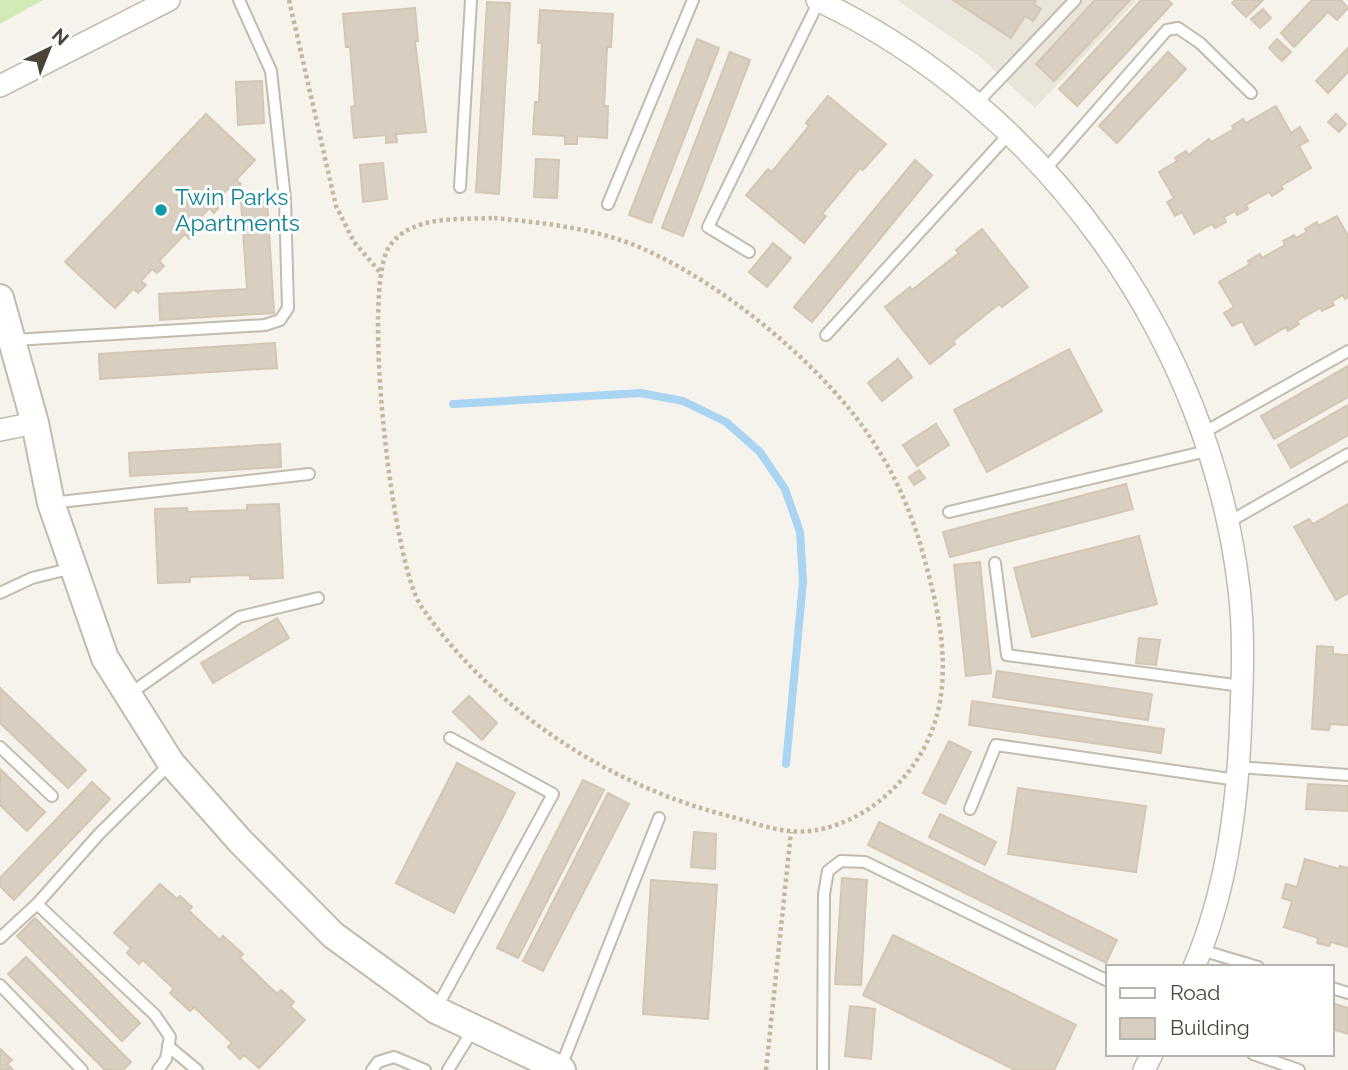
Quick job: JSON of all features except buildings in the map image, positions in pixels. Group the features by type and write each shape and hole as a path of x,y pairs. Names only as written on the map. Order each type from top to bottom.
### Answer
{"street":[{"path":"0,86 169,0"},
{"path":"818,0 894,40 976,104 1044,170 1110,249 1148,309 1204,443 1227,523 1239,590 1242,686 1238,773 1228,855 1197,958"},
{"path":"0,298 34,423 51,503 105,658 171,763 240,841 333,935 436,1010 555,1069"},
{"path":"0,430 34,423"}],"lane":[{"path":"11,340 265,325 280,320 288,309 285,199 271,71 239,0"},
{"path":"460,187 471,0"},
{"path":"608,205 693,0"},
{"path":"748,252 708,227 818,0"},
{"path":"976,104 1075,0"},
{"path":"1044,170 1167,30 1178,28 1200,43 1251,93"},
{"path":"826,335 1008,135"},
{"path":"949,512 1204,443 1348,351"},
{"path":"1227,523 1348,454"},
{"path":"51,503 309,474"},
{"path":"995,563 1007,655 1242,686"},
{"path":"0,593 32,578 73,568"},
{"path":"128,695 239,617 318,598"},
{"path":"436,1010 553,794 450,738"},
{"path":"970,809 996,745 1238,773 1348,775"},
{"path":"0,747 52,796"},
{"path":"0,939 37,904 99,834 171,763"},
{"path":"555,1069 659,818"},
{"path":"823,1070 824,894 828,872 841,861 865,862 1106,980"},
{"path":"37,904 155,1015 170,1037 166,1059 158,1070"},
{"path":"1197,958 1244,965"},
{"path":"0,985 82,1070"},
{"path":"447,1070 474,1028"},
{"path":"168,1046 197,1070"},
{"path":"1259,1056 1299,1070"},
{"path":"372,1070 378,1062 394,1057 425,1070"}],"path":[{"path":"289,0 336,206 354,242 380,272"},
{"path":"494,218 548,223 615,238 672,263 726,297 780,340 827,385 867,432 894,475 914,522 939,611 945,672 938,715 925,749 905,780 874,806 834,827 791,832 713,812 638,785 582,755 487,682 447,640 418,601 403,562 380,391 380,272 390,247 407,229 434,221 494,218"},
{"path":"766,1070 791,832"}],"shaded area":[{"path":"897,0 1137,0 1035,108 980,57"}],"green space":[{"path":"0,0 43,0 0,24"}],"waterway":[{"path":"453,404 641,393 683,401 726,422 760,452 785,489 800,532 803,582 786,764"}],"place":[{"name":"Twin Parks Apartments","path":"161,210"}]}
